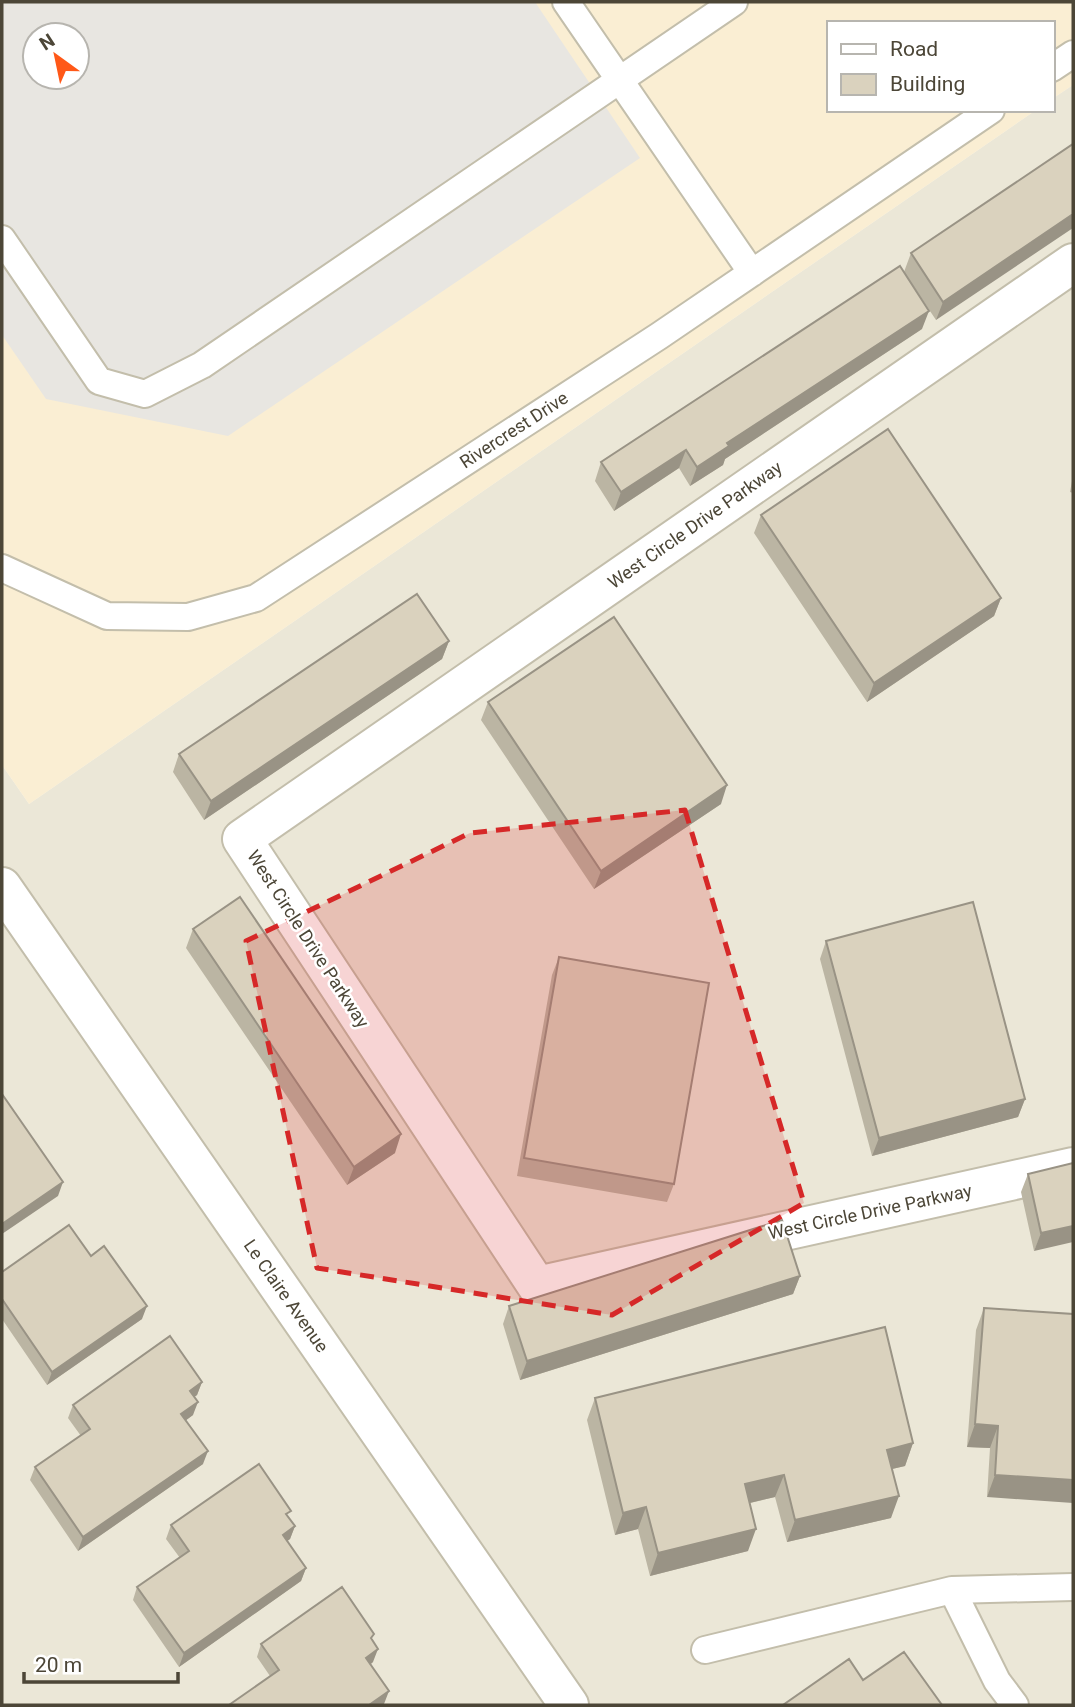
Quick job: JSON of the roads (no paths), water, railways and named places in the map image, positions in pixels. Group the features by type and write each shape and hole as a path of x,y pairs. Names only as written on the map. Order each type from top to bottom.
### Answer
{"street":[{"name":"West Circle Drive Parkway","path":"1073,262 242,839 537,1286 1073,1167"},
{"name":"Le Claire Avenue","path":"2,887 569,1705"}],"lane":[{"path":"566,2 752,273"},
{"path":"2,239 99,381 145,394 202,365 734,2"},
{"path":"1054,67 1073,54"},
{"name":"Rivercrest Drive","path":"2,568 107,616 188,617 256,598 659,336 988,112"},
{"path":"705,1650 952,1590 1073,1587"},
{"path":"952,1590 997,1681 1015,1705"}]}
